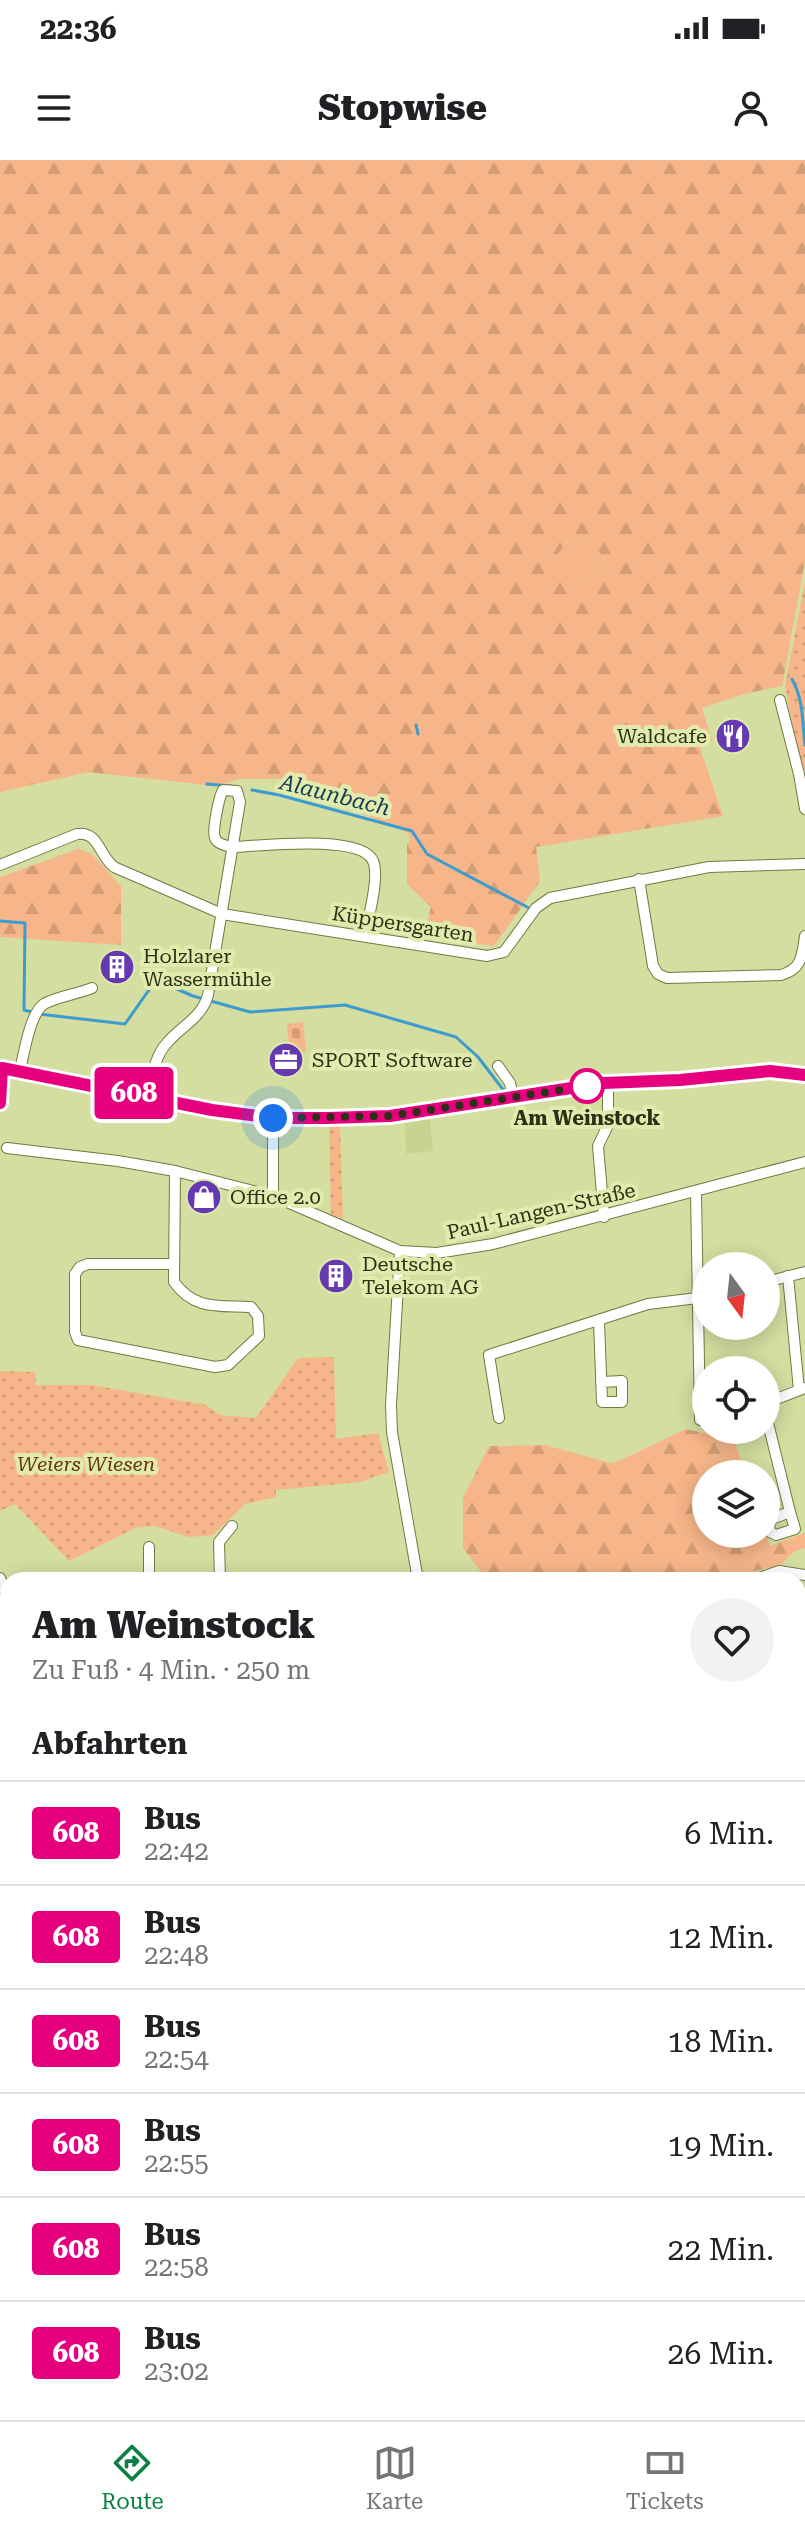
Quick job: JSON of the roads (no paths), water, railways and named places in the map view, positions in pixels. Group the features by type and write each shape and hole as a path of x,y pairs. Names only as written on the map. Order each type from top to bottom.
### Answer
{"main road":[{"path":"1,1068 212,1110 273,1118 390,1116 608,1083 770,1071 805,1075"}],"street":[{"path":"780,700 805,809"},
{"path":"148,1096 155,1063 166,1043 203,1008 208,995 222,914 233,847 240,802 237,791 227,789 219,797 214,835 219,843 233,847 327,844 359,849 369,855 375,874 365,936"},
{"name":"Küppersgarten","path":"0,865 86,833 94,838 105,859 114,867 222,914 477,955 497,955 504,952 536,908 550,898 709,867 805,864"},
{"path":"639,879 653,966 658,974 667,978 781,975 791,972 801,962 805,936"},
{"path":"20,1070 40,1007 92,988"},
{"path":"498,1066 510,1083 513,1097"},
{"path":"0,1103 1,1068"},
{"path":"604,1217 598,1146 608,1125 608,1083"},
{"path":"273,1118 273,1196"},
{"name":"Paul-Langen-Straße","path":"2,1146 175,1171 273,1196 400,1251 437,1253 469,1249 604,1217 805,1162"},
{"path":"173,1264 88,1264 80,1267 75,1274 75,1332 78,1340 215,1367 228,1365 259,1336 258,1316 251,1307 199,1304 189,1300 174,1282 175,1171"},
{"path":"696,1193 699,1252"},
{"path":"400,1251 392,1432 417,1572"},
{"path":"780,1278 805,1272"},
{"path":"780,1398 802,1389 788,1276"},
{"path":"499,1418 489,1355 648,1304 692,1298"},
{"path":"599,1321 601,1382"},
{"path":"773,1444 790,1512"},
{"path":"220,1572 219,1542 232,1526"},
{"path":"149,1547 149,1572"}],"waterway":[{"path":"792,679 801,703 805,745"},
{"path":"416,725 418,734"},
{"name":"Alaunbach","path":"207,784 231,786"},
{"name":"Alaunbach","path":"252,790 412,831 427,854 529,908"},
{"path":"0,921 25,923 24,1010 32,1012"},
{"path":"39,1014 125,1024 156,980 193,996 250,1012 345,1005 456,1037 478,1057 505,1092"}],"place":[{"name":"Waldcafe","path":"733,736"},
{"name":"Holzlarer Wassermühle","path":"117,967"},
{"name":"SPORT Software","path":"286,1060"},
{"name":"Am Weinstock","path":"587,1086"},
{"name":"Office 2.0","path":"204,1197"},
{"name":"Deutsche Telekom AG","path":"336,1276"}],"park label":[{"name":"Weiers Wiesen","path":"86,1464"}]}
